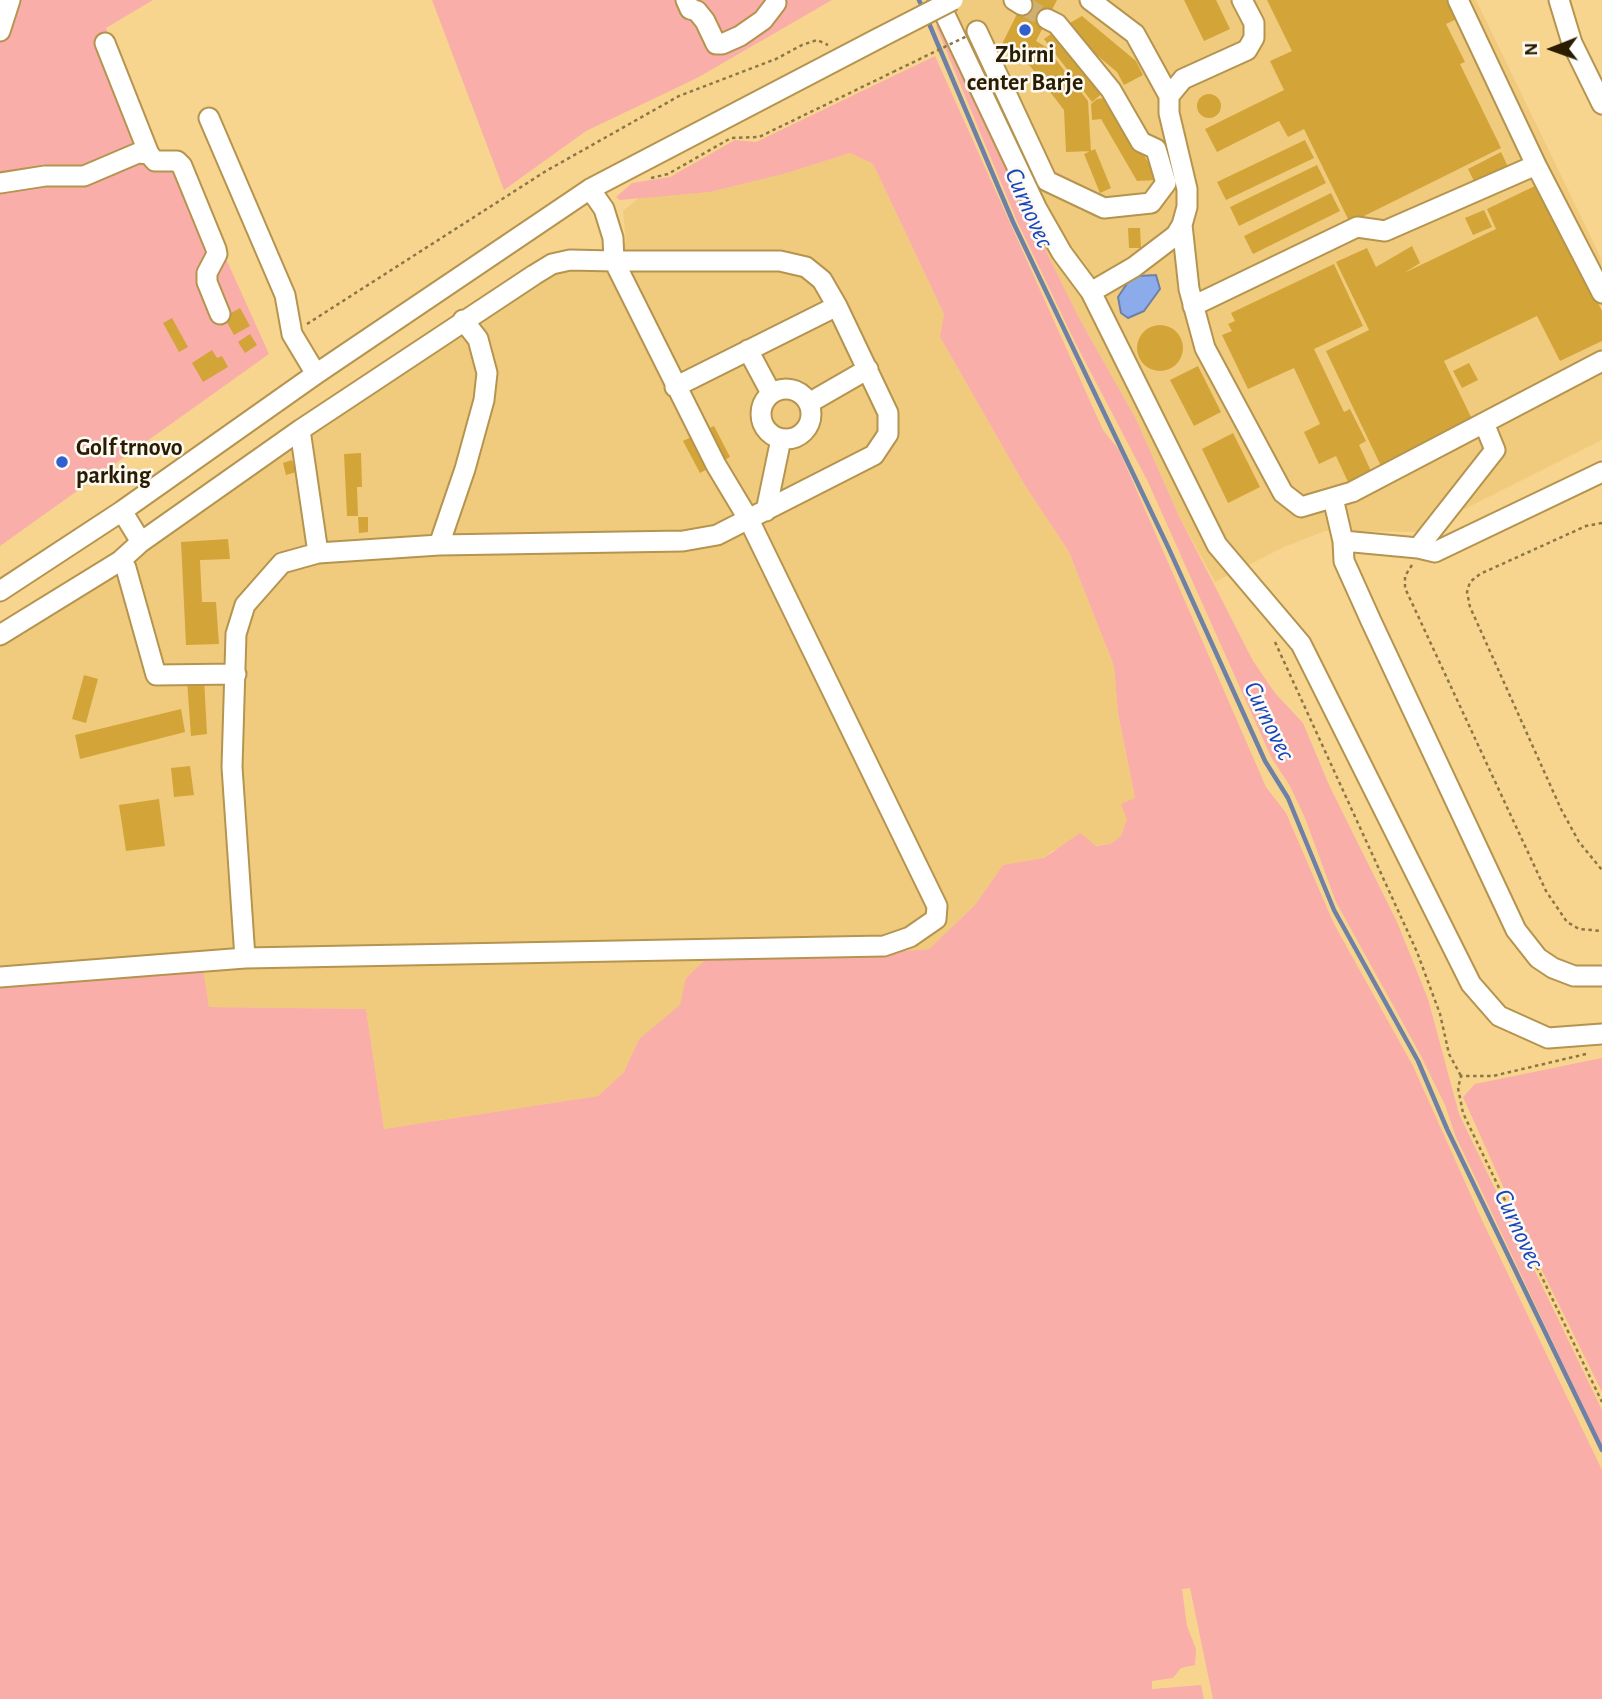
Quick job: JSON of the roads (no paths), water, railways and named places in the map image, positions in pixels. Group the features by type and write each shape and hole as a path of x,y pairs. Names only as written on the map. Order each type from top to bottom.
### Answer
{"lane":[{"path":"0,31 10,0"},
{"path":"686,0 690,9 697,11 705,21 716,44 740,36 763,20 776,3"},
{"path":"939,0 1037,209 1062,253 1091,292 1217,545 1301,644 1471,985 1499,1016 1548,1038 1602,1034"},
{"path":"0,591 122,511 316,374 590,189 953,0"},
{"path":"1090,0 1135,34 1169,96 1168,113 1186,189 1187,207 1176,235 1134,267 1091,292"},
{"path":"1169,96 1183,79 1247,50 1254,38 1254,23 1242,0"},
{"path":"1458,0 1535,165 1602,293"},
{"path":"1559,0 1572,43 1602,104"},
{"path":"972,33 1047,181 1104,208 1151,203 1166,183 1156,149 1141,142 1111,90 1057,24 1047,19"},
{"path":"105,43 149,154 155,161 177,161 182,166 216,249 217,254 207,273 207,282 220,314"},
{"path":"209,118 285,295 292,334 316,374"},
{"path":"0,183 45,176 84,177 131,154 149,154"},
{"path":"1193,306 1357,227 1385,230 1535,165"},
{"path":"0,977 245,958 884,946 910,937 936,919 937,906 758,515 716,465 675,387 614,261 613,238 607,219 590,189"},
{"path":"1182,225 1193,306 1206,348 1283,493 1301,507 1352,492 1602,361"},
{"path":"0,635 120,561 141,542 300,430 463,320 552,264 614,261 780,261 806,267 822,280 888,413 888,434 874,455 717,535 683,541 439,545 318,553 282,563 245,605 236,634 232,767 245,958"},
{"path":"675,387 837,306"},
{"path":"439,545 465,469 484,400 487,373 478,339 463,320"},
{"path":"748,350 771,394"},
{"path":"809,403 868,369"},
{"path":"792,389 809,403 811,419 797,437 781,439 767,430 761,415 762,407 771,394 792,389"},
{"path":"1422,549 1495,450 1484,423"},
{"path":"300,430 318,553"},
{"path":"758,515 781,439"},
{"path":"1343,541 1435,552 1602,472"},
{"path":"1333,498 1343,541 1344,561 1516,930 1538,958 1553,968 1574,976 1602,976"},
{"path":"122,511 141,542"},
{"path":"120,561 126,568 156,675 236,674"}],"water":[{"path":"1156,275 1160,289 1144,311 1128,318 1121,313 1118,297 1128,282 1138,276"}],"waterway":[{"name":"Curnovec","path":"919,0 923,9"},
{"name":"Curnovec","path":"928,21 1013,222 1169,549 1265,761 1288,798 1334,910 1418,1061 1447,1129 1602,1450"}],"tunnel":[{"path":"1022,5 1047,19"}],"place":[{"name":"Zbirni center Barje","path":"1025,30"},
{"name":"Golf trnovo parking","path":"62,462"}]}
